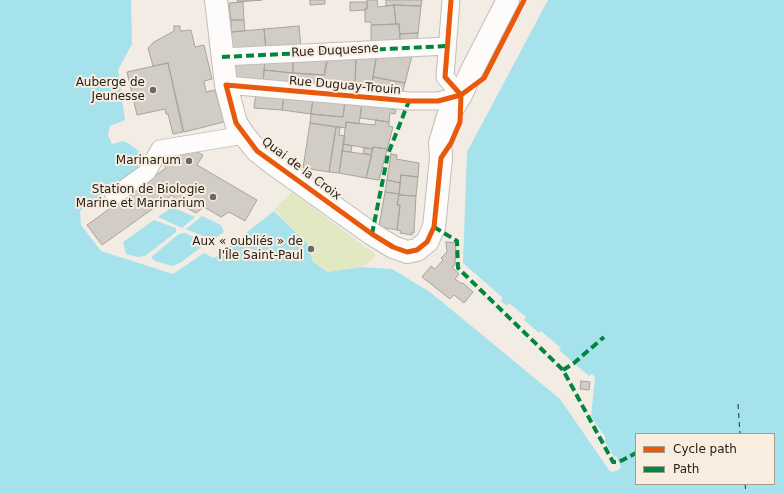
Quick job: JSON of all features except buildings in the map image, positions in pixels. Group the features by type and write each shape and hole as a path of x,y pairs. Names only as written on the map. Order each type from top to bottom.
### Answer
{"main road":[{"name":"Quai de la Croix","path":"216,0 226,85 236,123 256,151 372,234 393,247 406,252 417,250 427,242 434,227 441,158 451,143 460,122 461,95"},
{"path":"461,95 508,0"},
{"path":"461,95 484,78 524,0"}],"street":[{"path":"451,0 445,77 461,95"},
{"name":"Rue Duquesne","path":"222,57 447,46"},
{"name":"Rue Duguay-Trouin","path":"226,85 409,101 438,101 461,95"},
{"path":"114,196 147,172 160,149 244,135"}],"green space":[{"path":"292,192 376,255 368,263 361,267 329,272 313,262 307,243 274,209"}],"water":[{"path":"0,0 131,0 132,44 118,70 125,120 110,126 108,135 112,144 123,141 145,156 144,164 80,211 81,225 101,251 173,274 204,253 214,258 274,211 307,243 313,262 328,272 361,267 392,269 430,292 560,399 609,470 612,472 619,470 621,467 620,464 604,440 606,438 591,417 595,377 592,374 589,376 559,350 561,348 541,331 539,333 524,320 526,317 509,303 507,306 501,301 503,298 463,263 467,152 548,0 783,0 783,493 0,493"},
{"path":"172,207 195,217 182,228 158,217"},
{"path":"202,216 221,225 224,232 212,240 186,229"},
{"path":"154,220 176,228 176,232 145,256 138,257 126,254 123,242"},
{"path":"185,233 207,243 180,263 172,266 155,261 151,257 179,234"}],"ferry route":[{"path":"738,404 740,433"},
{"path":"745,485 746,493"}],"marked path":[{"path":"222,57 447,46"},
{"path":"372,234 388,154 409,101 405,101"},
{"path":"434,227 457,241 458,268 563,370 613,462 619,462 635,454"},
{"path":"563,370 574,363 604,337"}],"cycle path":[{"path":"451,0 445,77 461,95"},
{"path":"461,95 460,122 451,143 441,158 434,227 427,242 417,250 407,252 393,247 372,234 257,151 236,123 226,85 409,101 438,101 461,95 484,78 524,0"}],"place":[{"name":"Auberge de Jeunesse","path":"153,90"},
{"name":"Marinarum","path":"189,161"},
{"name":"Station de Biologie Marine et Marinarium","path":"213,197"},
{"name":"Aux « oubliés » de l'Île Saint-Paul","path":"311,249"}]}
